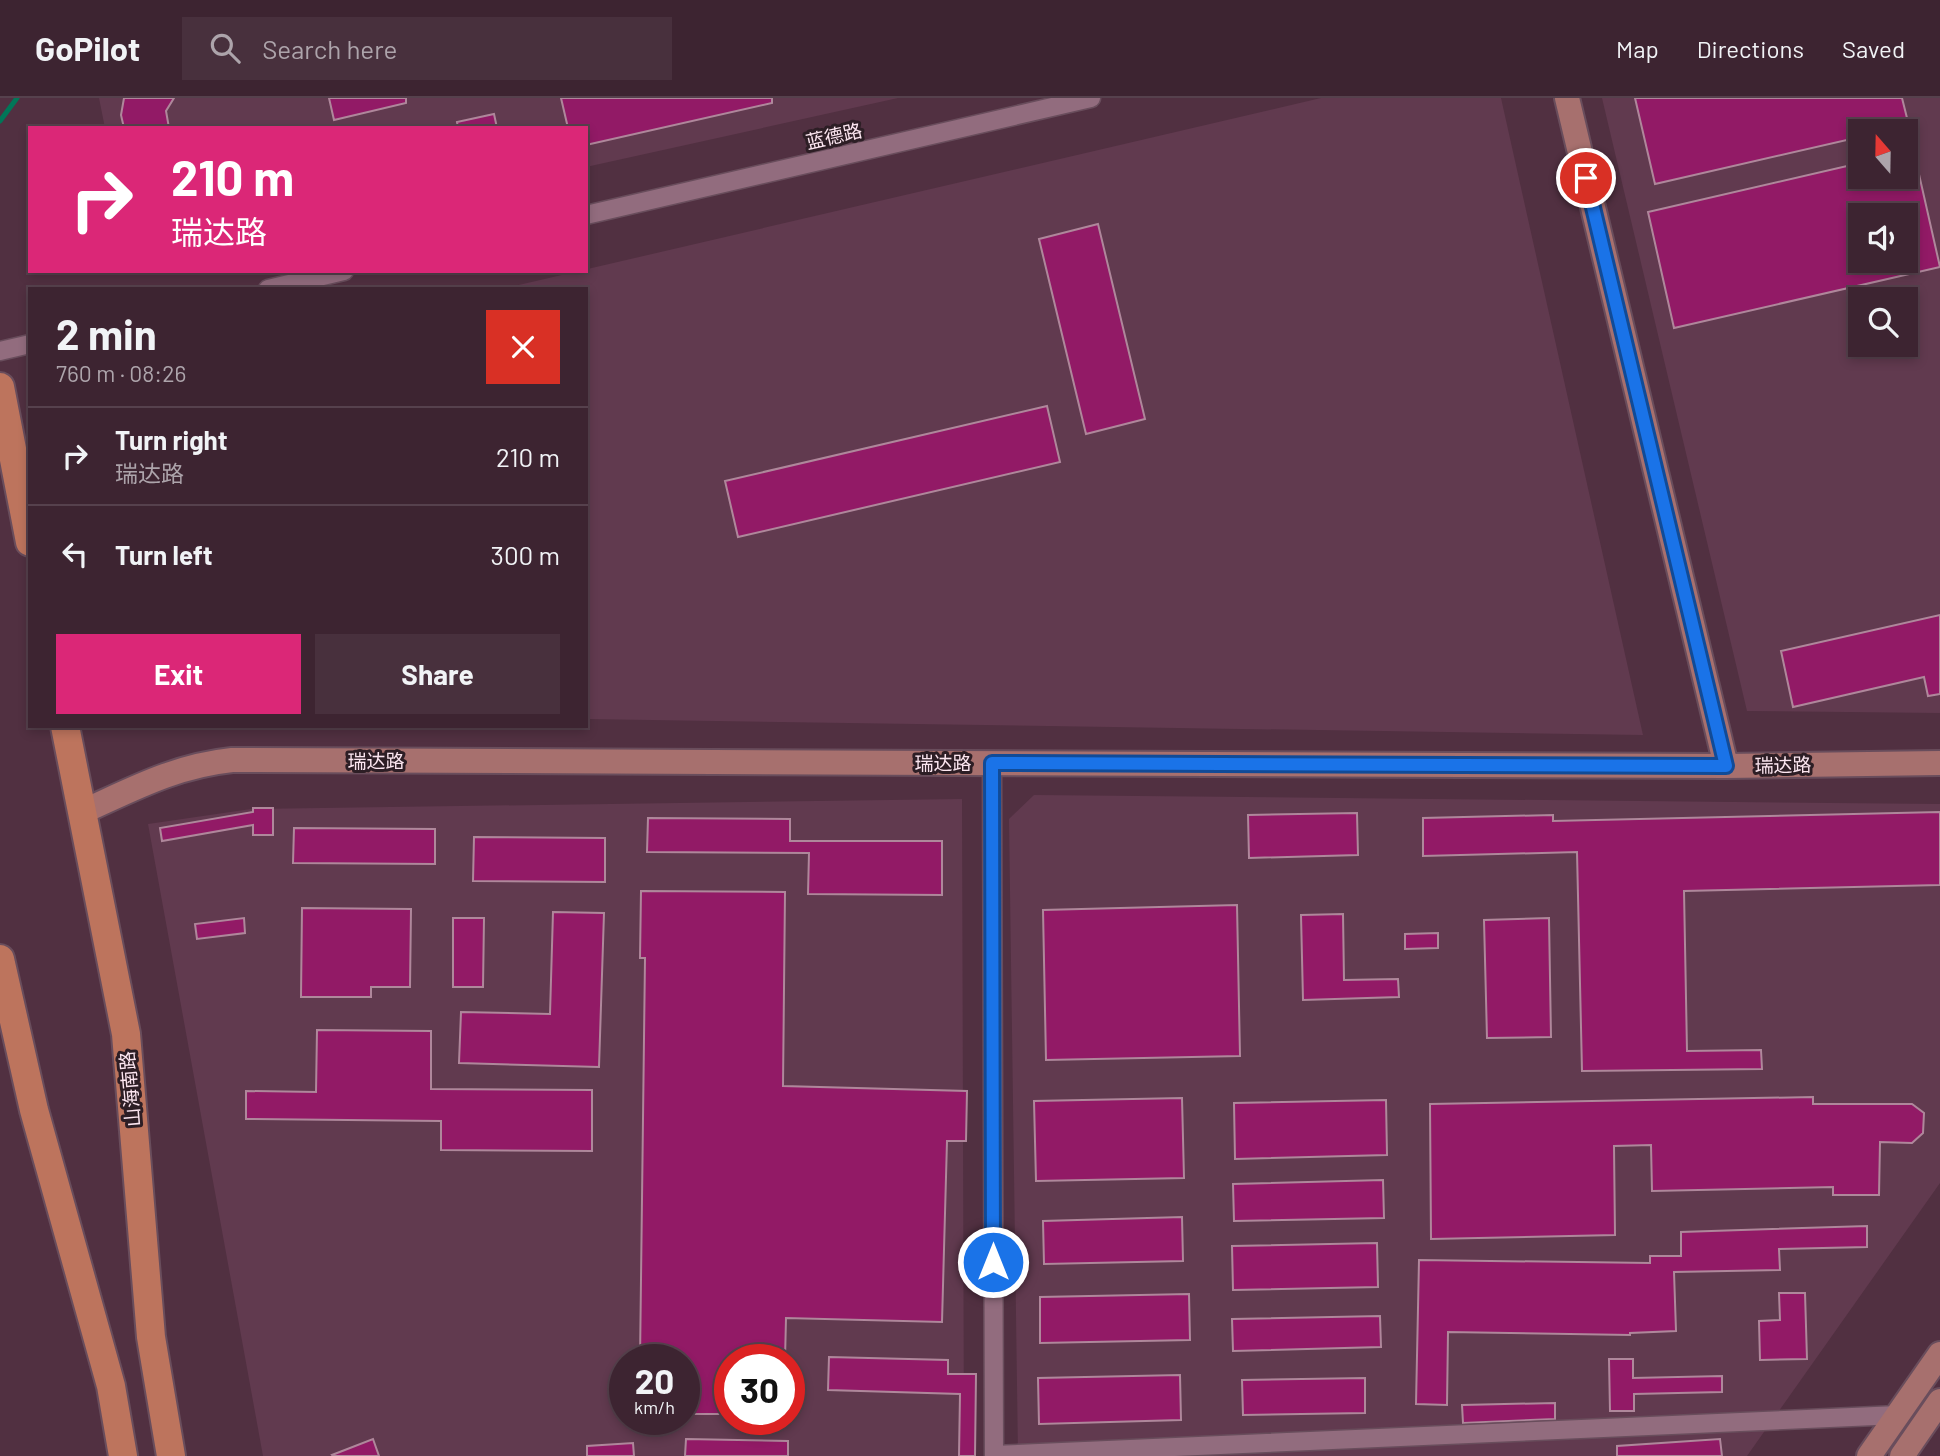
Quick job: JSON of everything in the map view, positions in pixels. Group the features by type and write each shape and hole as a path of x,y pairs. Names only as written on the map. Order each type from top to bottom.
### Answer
{"main road":[{"path":"0,387 28,532"},
{"name":"山海南路","path":"65,728 125,1034 150,1337 172,1456"},
{"path":"0,959 34,1110 111,1386 124,1456"}],"street":[{"name":"蓝德路","path":"588,215 1091,98"},
{"path":"1567,98 1726,766"},
{"path":"276,287 336,273"},
{"path":"0,351 28,344"},
{"name":"瑞达路","path":"82,812 165,774 200,764 232,760 1726,766 1940,763"},
{"path":"992,763 993,1456 1898,1415"},
{"path":"1869,1456 1940,1354"},
{"path":"1913,1392 1940,1392"},
{"path":"1902,1456 1940,1401"}],"shaded area":[{"path":"99,98 898,98 588,167 588,126 105,126"},
{"path":"1321,98 1501,98 1643,735 588,719 588,287 511,287 571,273 588,273 588,269"},
{"path":"1602,98 1940,98 1940,713 1747,711"},
{"path":"1034,795 1940,804 1940,1183 1747,1456 1018,1456 1009,819"},
{"path":"962,799 964,1456 263,1456 148,824 251,809"}],"building":[{"path":"124,98 174,98 166,111 169,126 124,126 121,115"},
{"path":"329,98 406,98 406,103 334,120"},
{"path":"561,98 772,98 772,103 588,145 588,126 568,126"},
{"path":"1635,98 1902,98 1907,119 1848,119 1848,140 1655,184"},
{"path":"494,114 497,126 458,126 457,122"},
{"path":"1848,166 1848,189 1918,189 1918,170 1940,267 1918,272 1918,203 1848,203 1848,273 1914,273 1674,328 1648,212"},
{"path":"1098,224 1145,419 1086,434 1039,239"},
{"path":"1047,406 1060,462 738,537 725,481"},
{"path":"1940,615 1940,694 1928,696 1924,677 1793,707 1781,651"},
{"path":"253,808 273,808 273,835 253,835 253,825 162,841 160,828 253,812"},
{"path":"1940,812 1940,885 1684,891 1687,1051 1761,1050 1762,1069 1582,1071 1577,852 1423,856 1423,818 1553,815 1553,821"},
{"path":"1357,813 1358,855 1249,858 1248,815"},
{"path":"648,818 790,819 790,841 942,841 942,895 808,894 809,853 647,852"},
{"path":"294,828 435,829 435,864 293,863"},
{"path":"474,837 605,838 605,882 473,881"},
{"path":"641,891 785,892 783,1086 967,1091 966,1141 947,1141 942,1322 786,1318 785,1344 714,1344 714,1414 700,1414 700,1344 640,1344 645,958 640,958"},
{"path":"1237,905 1240,1056 1046,1060 1043,910"},
{"path":"302,908 411,909 410,987 371,987 371,997 301,997"},
{"path":"553,912 604,913 599,1067 459,1063 461,1012 550,1014"},
{"path":"1343,914 1344,980 1398,979 1399,997 1303,1000 1301,915"},
{"path":"244,918 245,933 197,939 195,924"},
{"path":"453,918 484,918 483,987 453,987"},
{"path":"1549,918 1551,1037 1487,1038 1484,920"},
{"path":"1438,933 1438,948 1405,949 1405,934"},
{"path":"317,1030 431,1031 431,1089 592,1090 592,1151 441,1150 441,1121 246,1119 246,1091 316,1092"},
{"path":"1813,1097 1813,1104 1912,1104 1924,1113 1923,1133 1912,1143 1880,1142 1879,1195 1833,1195 1833,1187 1652,1191 1651,1145 1614,1146 1615,1235 1431,1239 1430,1104"},
{"path":"1182,1098 1184,1178 1036,1181 1034,1101"},
{"path":"1386,1100 1387,1155 1235,1159 1234,1103"},
{"path":"1383,1180 1384,1218 1234,1221 1233,1184"},
{"path":"1182,1217 1183,1261 1044,1264 1043,1221"},
{"path":"1867,1226 1867,1247 1779,1249 1780,1270 1674,1272 1676,1331 1630,1335 1448,1332 1447,1405 1416,1404 1419,1260 1650,1263 1650,1256 1681,1256 1681,1232"},
{"path":"1377,1243 1378,1287 1233,1290 1232,1246"},
{"path":"1779,1293 1805,1293 1807,1359 1760,1360 1759,1321 1780,1320"},
{"path":"1189,1294 1190,1340 1040,1343 1040,1297"},
{"path":"1380,1316 1381,1347 1233,1351 1232,1319"},
{"path":"829,1357 948,1360 948,1374 976,1374 975,1456 959,1456 960,1394 828,1390"},
{"path":"1609,1359 1633,1359 1633,1378 1722,1376 1722,1392 1634,1394 1634,1411 1610,1411"},
{"path":"1180,1375 1181,1420 1039,1424 1038,1378"},
{"path":"1365,1378 1365,1413 1243,1415 1242,1380"},
{"path":"1555,1403 1555,1419 1463,1423 1462,1405"},
{"path":"373,1439 379,1456 332,1455"},
{"path":"686,1439 788,1441 788,1456 685,1456"},
{"path":"1720,1439 1722,1456 1617,1456 1617,1446"},
{"path":"633,1443 634,1456 587,1456 587,1446"}],"waterway":[{"path":"0,121 17,98"}],"route":[{"path":"993,1262 992,763 1726,766 1586,178"}]}
